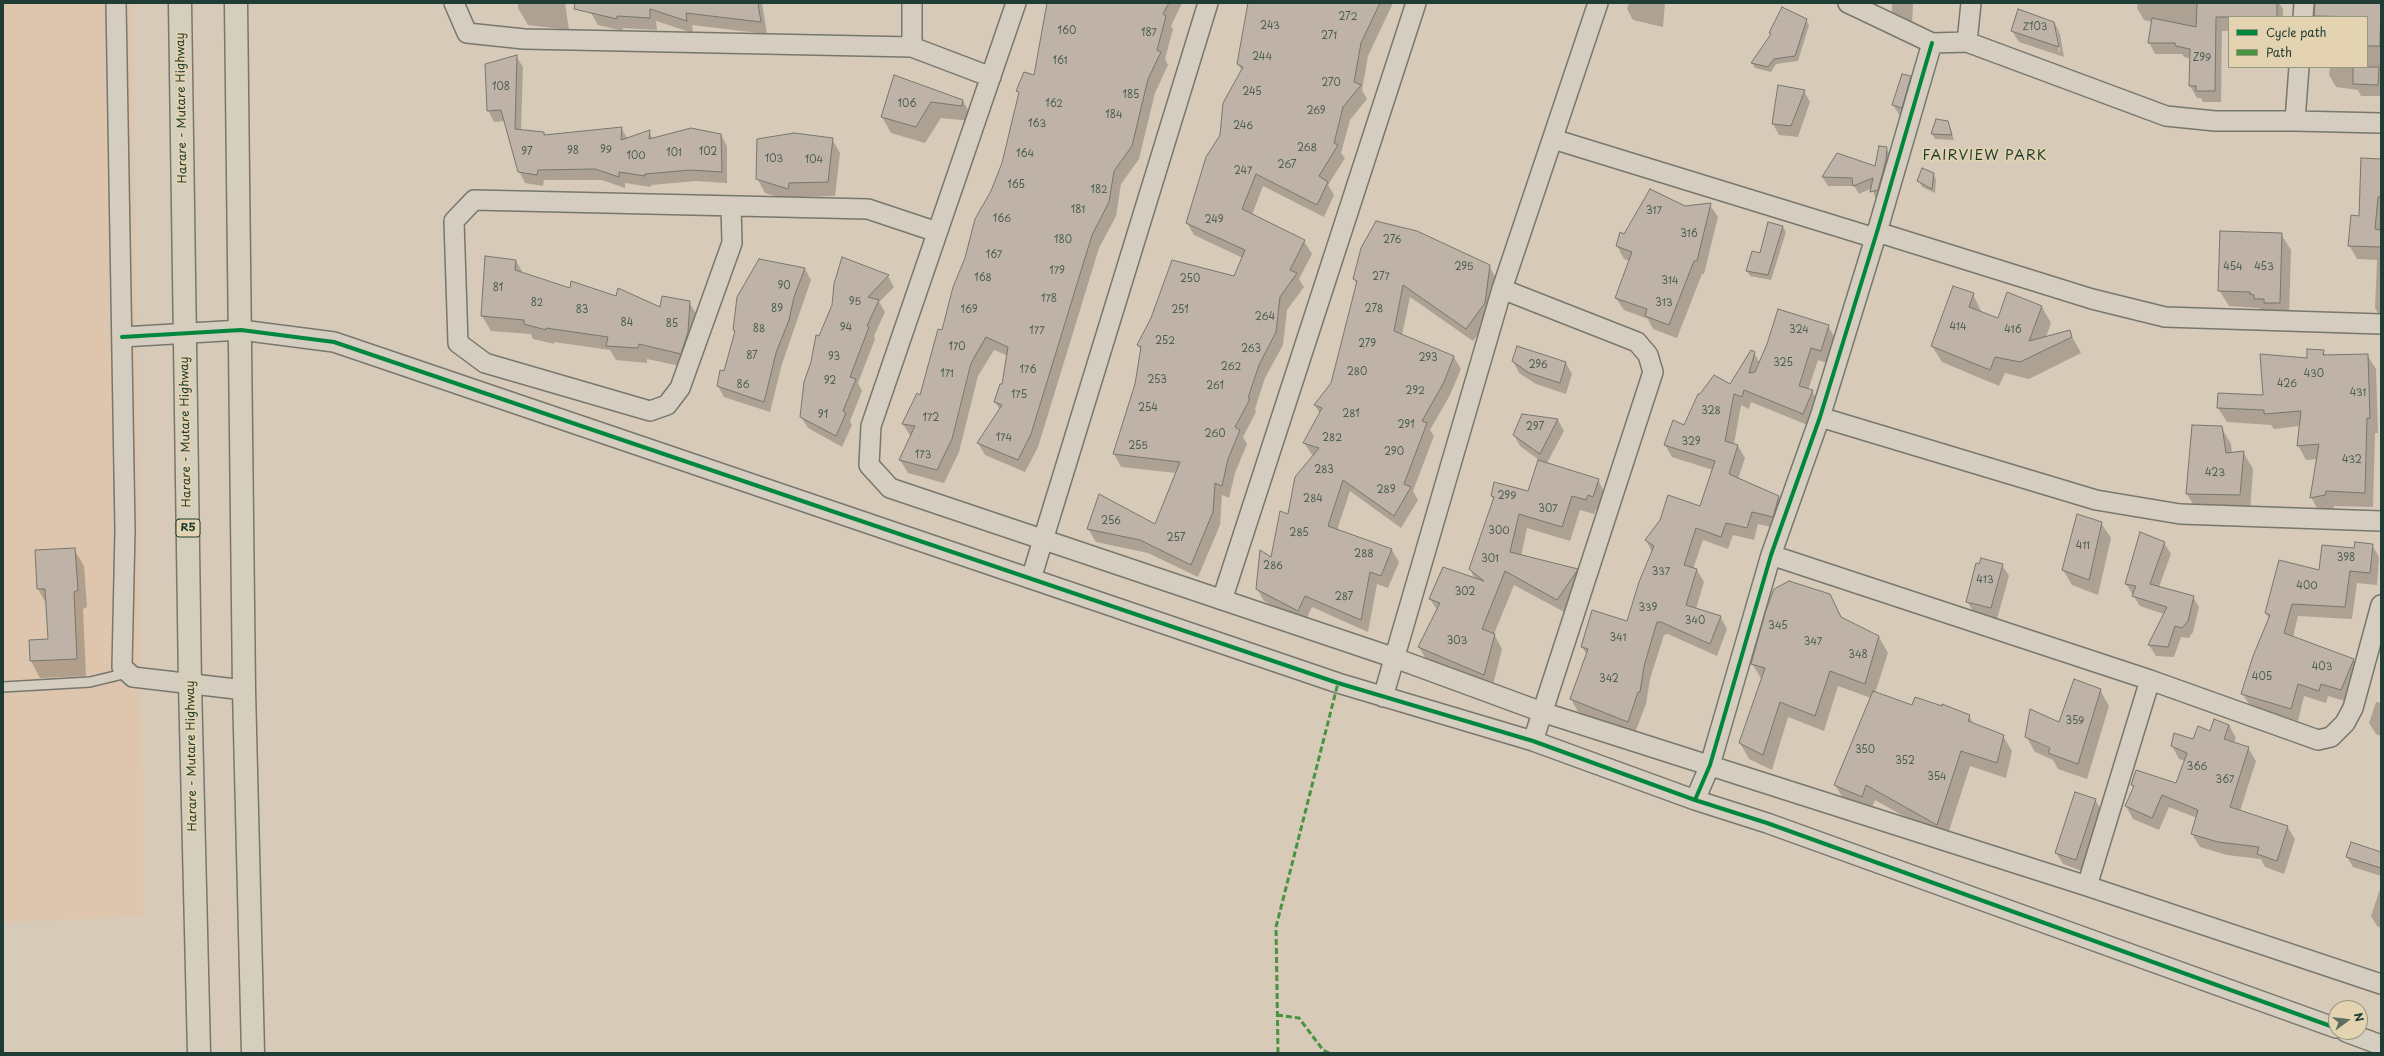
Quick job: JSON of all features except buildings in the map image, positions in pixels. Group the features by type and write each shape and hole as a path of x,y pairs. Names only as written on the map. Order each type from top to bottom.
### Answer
{"highway":[{"name":"Harare - Mutare Highway","path":"180,3 190,684 199,1053"},
{"path":"236,3 244,690 253,1053"}],"street":[{"path":"116,3 126,530 122,667 133,677 244,690"},
{"path":"454,3 467,33 524,39 912,47 991,77"},
{"path":"912,3 912,47"},
{"path":"1016,3 870,426 869,465 890,488 1394,658 1542,712 2087,886 2381,984"},
{"path":"1031,579 1208,3"},
{"path":"1222,600 1416,3"},
{"path":"1383,697 1502,289 1554,139 1598,3"},
{"path":"1848,3 1932,42 1967,42 2166,116 2214,121 2296,120 2381,123"},
{"path":"1967,42 1971,3"},
{"path":"2303,16 2304,3"},
{"path":"1695,800 1710,765 1771,555 1820,417 1876,235 1932,42"},
{"path":"2296,120 2299,68"},
{"path":"1554,139 2092,299 2165,317 2381,324"},
{"path":"731,206 732,243 680,388 667,405 650,411 485,363 458,343 454,221 474,200 868,209 937,232"},
{"path":"1502,289 1637,342 1648,354 1653,372 1533,741"},
{"path":"122,337 185,335 241,330 334,342 1383,697 1533,741 1695,800 1767,823 2328,1025"},
{"path":"1820,417 2096,500 2180,514 2381,521"},
{"path":"1771,555 2150,680 2318,740 2331,737 2345,723 2353,708 2381,605"},
{"path":"2087,886 2150,680"},
{"path":"2368,1040 2381,1045"}],"lane":[{"path":"3,687 90,682 127,673"}],"shaded area":[{"path":"3,3 132,3 144,917 3,922"}],"marked path":[{"path":"1278,1053 1276,927 1338,683"},
{"path":"1277,1015 1299,1018 1323,1050 1329,1053"}],"cycle path":[{"path":"1695,800 1710,765 1771,555 1820,417 1877,232 1932,43"},
{"path":"122,337 241,330 334,342 1338,683 1533,741 1695,800 1767,823 2328,1025"}],"district":[{"name":"FAIRVIEW PARK","path":"1985,156"}]}
